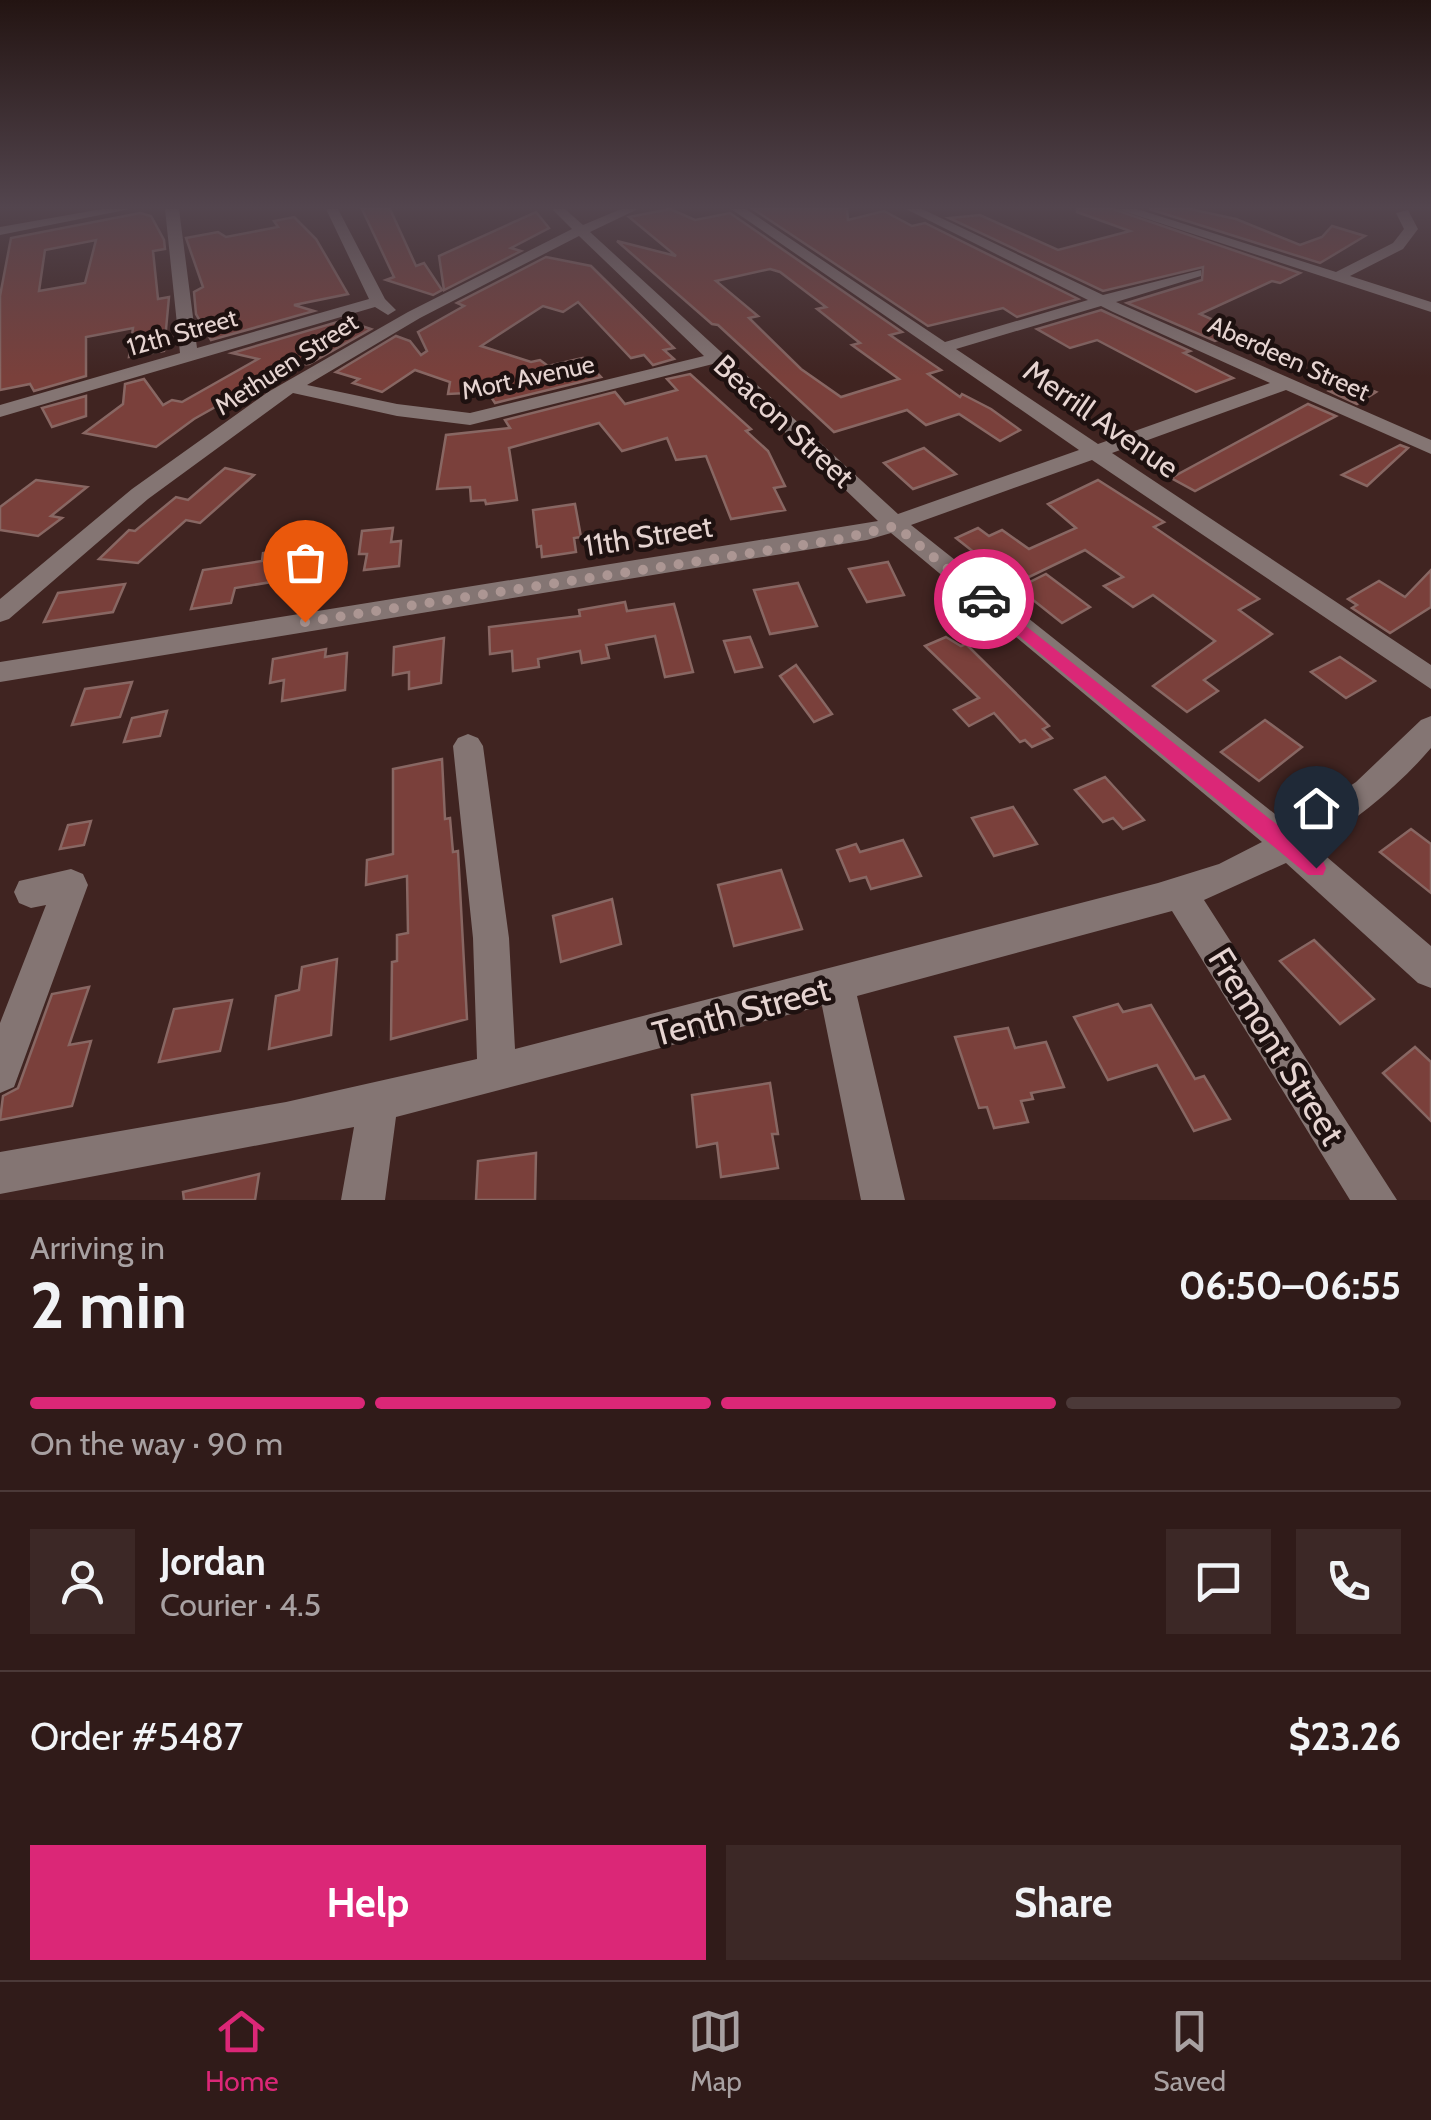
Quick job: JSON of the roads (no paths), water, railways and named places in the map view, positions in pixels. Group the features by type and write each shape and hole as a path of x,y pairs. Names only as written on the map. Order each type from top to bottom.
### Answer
{"street":[{"path":"179,265 190,356"},
{"path":"360,265 386,310 412,316"},
{"name":"Methuen Street","path":"0,613 140,494 291,386 412,316 512,265"},
{"name":"Beacon Street","path":"618,265 896,526 1286,842 1431,970"},
{"name":"Merrill Avenue","path":"821,265 1431,678"},
{"name":"Aberdeen Street","path":"1028,265 1431,448"},
{"path":"1304,265 1431,307"},
{"path":"1339,276 1359,265"},
{"path":"944,347 1196,273"},
{"name":"12th Street","path":"0,411 378,301"},
{"name":"Mort Avenue","path":"291,386 397,410 470,419 716,358"},
{"name":"11th Street","path":"0,672 835,540 896,526 1285,384"},
{"name":"Tenth Street","path":"0,1173 286,1122 498,1074 1179,892 1237,872 1354,802 1401,764 1431,728"},
{"path":"468,746 490,938 498,1074"},
{"path":"0,1073 70,886 30,892"},
{"name":"Fremont Street","path":"1179,892 1375,1200"},
{"path":"836,986 883,1200"},
{"path":"364,1200 378,1102"}]}
